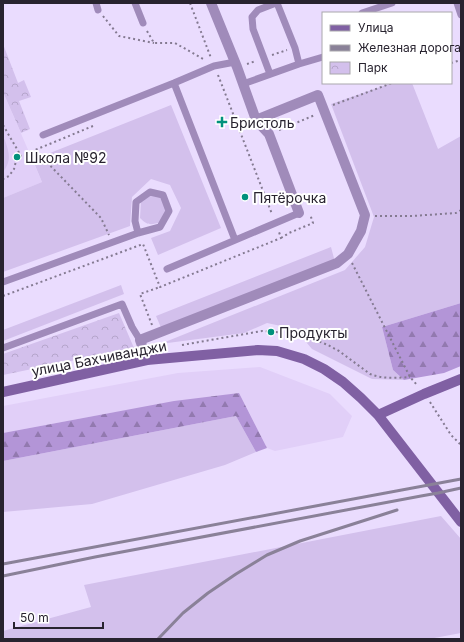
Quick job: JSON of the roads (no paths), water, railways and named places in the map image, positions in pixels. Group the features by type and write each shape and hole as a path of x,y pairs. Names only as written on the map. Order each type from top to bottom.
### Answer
{"main road":[{"name":"улица Бахчиванджи","path":"3,392 147,360 258,350 277,351 304,360 324,369 343,382 361,398 378,415 461,522"},
{"path":"378,415 461,379"}],"street":[{"path":"211,3 235,62 256,120 269,134 303,211"},
{"path":"147,360 140,340 337,263 348,254 361,231 365,215 318,95 256,120"}],"lane":[{"path":"135,3 143,23"},
{"path":"270,74 253,29 252,17 258,10 276,3 295,48 298,64"},
{"path":"365,12 392,3"},
{"path":"457,3 461,15"},
{"path":"243,84 298,64 322,57"},
{"path":"43,135 174,84 214,66 235,62"},
{"path":"174,84 235,240"},
{"path":"3,282 138,233 160,227 169,211 163,195 150,192 136,202 135,221 138,233"},
{"path":"167,269 303,211"},
{"path":"3,348 122,304 132,327 140,340"}],"railway":[{"path":"3,564 461,479"},
{"path":"3,576 95,557 461,488"},
{"path":"158,639 183,613 208,593 267,555 300,541 397,510"}],"place":[{"name":"Бристоль","path":"222,122"},
{"name":"Школа №92","path":"17,157"},
{"name":"Пятёрочка","path":"245,197"},
{"name":"Продукты","path":"271,332"}]}
